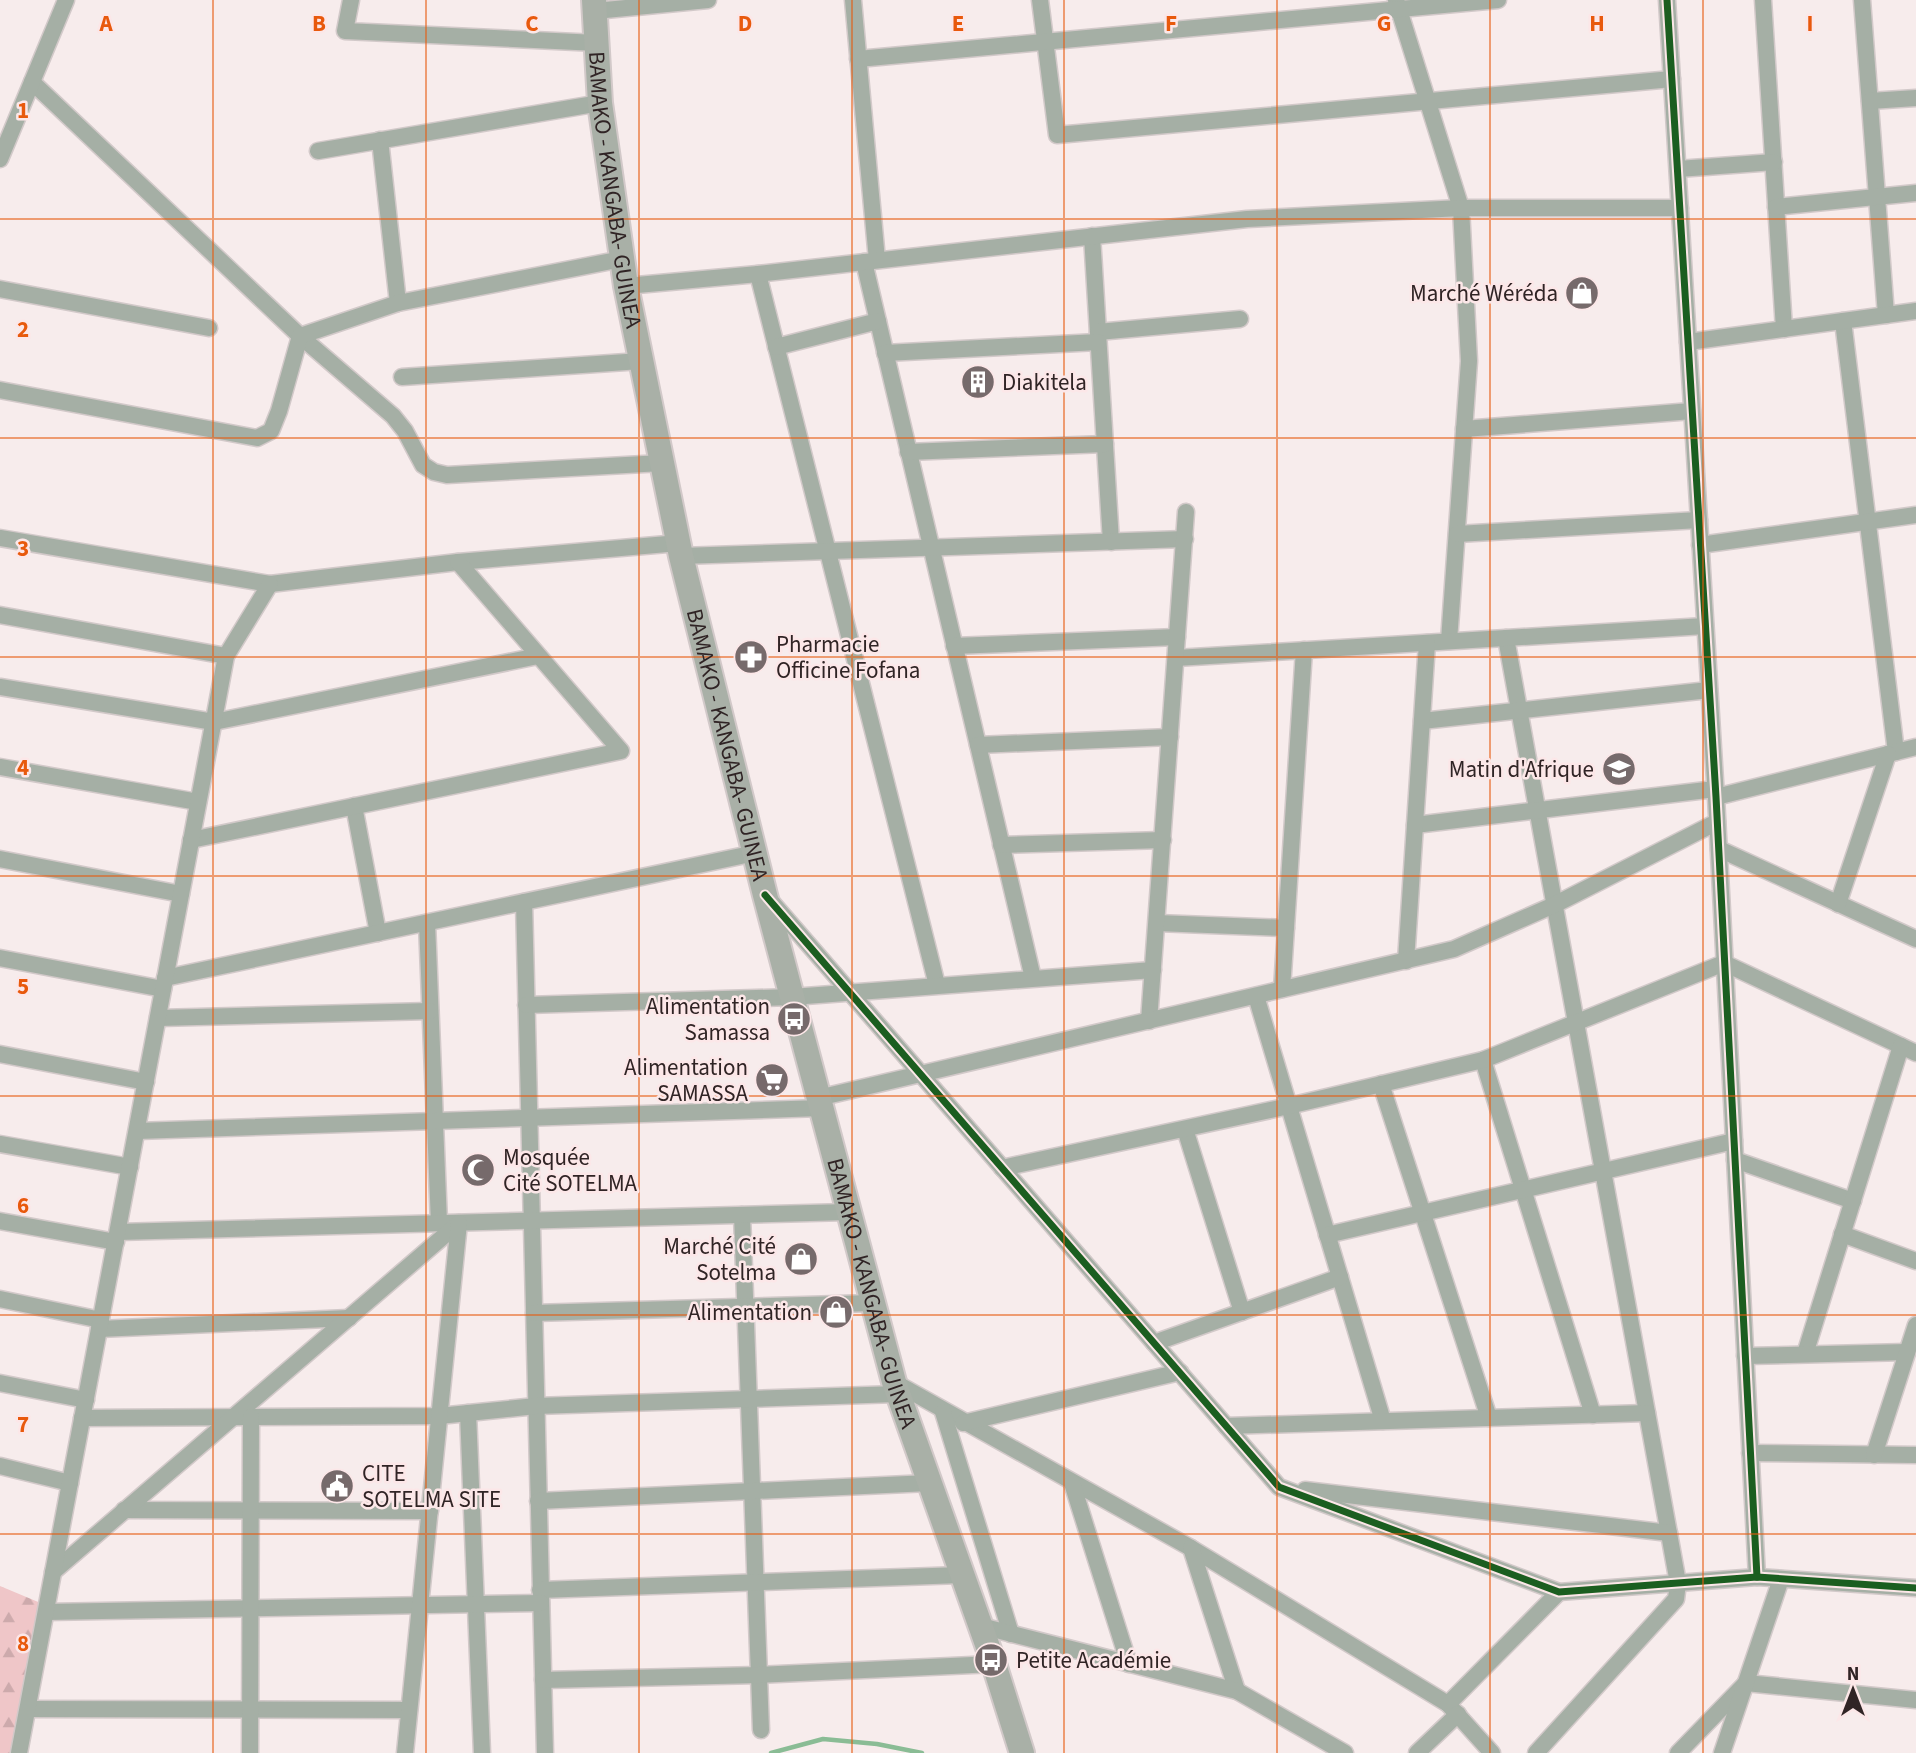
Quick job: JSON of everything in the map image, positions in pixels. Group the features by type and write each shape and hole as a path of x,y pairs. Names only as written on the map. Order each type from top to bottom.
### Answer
{"main road":[{"name":"BAMAKO - KANGABA- GUINEA","path":"595,5 600,103 626,286 680,550 765,895 895,1388 981,1626 1022,1753"}],"street":[{"path":"0,159 66,0"},
{"path":"351,0 345,31 597,43"},
{"path":"595,5 708,0"},
{"path":"853,0 859,59 870,261 878,321 1033,978"},
{"path":"1040,0 1057,135 1672,79"},
{"path":"859,59 1397,5 1498,0"},
{"path":"1667,0 1716,793 1757,1577"},
{"path":"1763,0 1784,329"},
{"path":"1871,0 1862,0 1885,316"},
{"path":"1397,5 1461,208 1469,361 1449,642"},
{"path":"32,82 300,336 393,416 405,431 423,465 434,472 447,475 662,463"},
{"path":"1870,101 1916,98"},
{"path":"318,151 600,103"},
{"path":"380,140 398,303"},
{"path":"1678,169 1773,162"},
{"path":"1776,207 1916,193"},
{"path":"626,286 758,274 1247,219 1461,208 1680,208"},
{"path":"1092,236 1111,542"},
{"path":"300,336 398,303 622,259"},
{"path":"758,274 937,985"},
{"path":"0,289 209,328"},
{"path":"1688,342 1916,311"},
{"path":"885,353 1098,337 1240,319"},
{"path":"776,347 878,321"},
{"path":"1838,904 1892,753 1868,522 1843,321"},
{"path":"0,390 257,438 271,431 300,336"},
{"path":"402,377 641,361"},
{"path":"1464,429 1692,411"},
{"path":"908,452 1105,444"},
{"path":"1149,1020 1186,512"},
{"path":"1700,545 1916,515"},
{"path":"1457,534 1699,520"},
{"path":"0,538 270,584 458,562 680,550 827,551 1185,539"},
{"path":"191,840 621,751 458,562"},
{"path":"19,1753 226,656 270,584"},
{"path":"0,615 226,656"},
{"path":"1176,658 1705,626"},
{"path":"954,646 1177,637"},
{"path":"1506,638 1678,1583 1676,1599 1536,1753"},
{"path":"1406,961 1427,643"},
{"path":"1282,989 1304,650"},
{"path":"0,687 214,722 538,656"},
{"path":"1422,721 1709,690"},
{"path":"978,745 1170,737"},
{"path":"1415,825 1716,793 1916,747"},
{"path":"0,767 198,802"},
{"path":"354,806 378,933"},
{"path":"136,1131 529,1118 819,1103 920,1074 1454,949 1555,905 1717,822"},
{"path":"1001,845 1163,840"},
{"path":"1719,849 1916,939"},
{"path":"0,958 164,983 378,933 755,853"},
{"path":"0,859 181,894"},
{"path":"765,895 1279,1487 1559,1592 1757,1577 1916,1588"},
{"path":"524,902 545,1753"},
{"path":"427,923 439,1223"},
{"path":"1157,923 1286,929"},
{"path":"1003,1168 1289,1106 1483,1060 1724,963 1909,1049 1853,1201 1805,1354"},
{"path":"526,1005 792,997 1153,970"},
{"path":"1256,996 1383,1421"},
{"path":"158,1018 430,1011"},
{"path":"0,1054 146,1082"},
{"path":"1483,1060 1593,1415"},
{"path":"1381,1084 1489,1418"},
{"path":"1185,1129 1242,1312"},
{"path":"1327,1235 1734,1141"},
{"path":"0,1144 130,1167"},
{"path":"1735,1160 1853,1201"},
{"path":"0,1221 116,1237 439,1223 848,1212"},
{"path":"742,1215 761,1730"},
{"path":"53,1572 459,1223"},
{"path":"405,1753 459,1223"},
{"path":"1843,1234 1916,1261"},
{"path":"1154,1343 1340,1277"},
{"path":"0,1299 100,1324 349,1318"},
{"path":"534,1313 872,1303"},
{"path":"1874,1455 1916,1325"},
{"path":"1745,1356 1907,1352"},
{"path":"963,1423 1180,1373"},
{"path":"0,1382 86,1400"},
{"path":"82,1418 439,1416 536,1406 749,1399 895,1388 1191,1548 1453,1709 1492,1753"},
{"path":"943,1412 1011,1634"},
{"path":"468,1413 482,1753"},
{"path":"1226,1426 1647,1413"},
{"path":"250,1753 251,1417"},
{"path":"1750,1453 1916,1455"},
{"path":"0,1466 70,1483"},
{"path":"538,1501 929,1483"},
{"path":"1072,1483 1129,1664"},
{"path":"1279,1487 1669,1533"},
{"path":"124,1510 430,1511"},
{"path":"1191,1548 1237,1691"},
{"path":"46,1612 475,1605 541,1596 756,1583 961,1575"},
{"path":"1722,1753 1781,1579"},
{"path":"1417,1753 1453,1709 1559,1592"},
{"path":"981,1626 1237,1691 1345,1753"},
{"path":"543,1680 759,1675 994,1664"},
{"path":"1746,1683 1916,1700"},
{"path":"1678,1753 1746,1683"},
{"path":"28,1709 409,1710"}],"green space":[{"path":"0,1586 43,1604 12,1753 0,1753"}],"waterway":[{"path":"771,1753 823,1739 877,1744 922,1753"}],"cycle path":[{"path":"1667,0 1716,797 1757,1577"},
{"path":"765,895 1279,1487 1559,1592 1757,1577 1916,1588"}],"place":[{"name":"Marché Wéréda","path":"1582,293"},
{"name":"Diakitela","path":"978,382"},
{"name":"Pharmacie Officine Fofana","path":"751,657"},
{"name":"Matin d'Afrique","path":"1619,769"},
{"name":"Alimentation Samassa","path":"794,1019"},
{"name":"Alimentation SAMASSA","path":"772,1080"},
{"name":"Mosquée Cité SOTELMA","path":"478,1170"},
{"name":"Marché Cité Sotelma","path":"801,1259"},
{"name":"Alimentation","path":"836,1312"},
{"name":"CITE SOTELMA SITE","path":"337,1486"},
{"name":"Petite Académie","path":"991,1660"}]}
